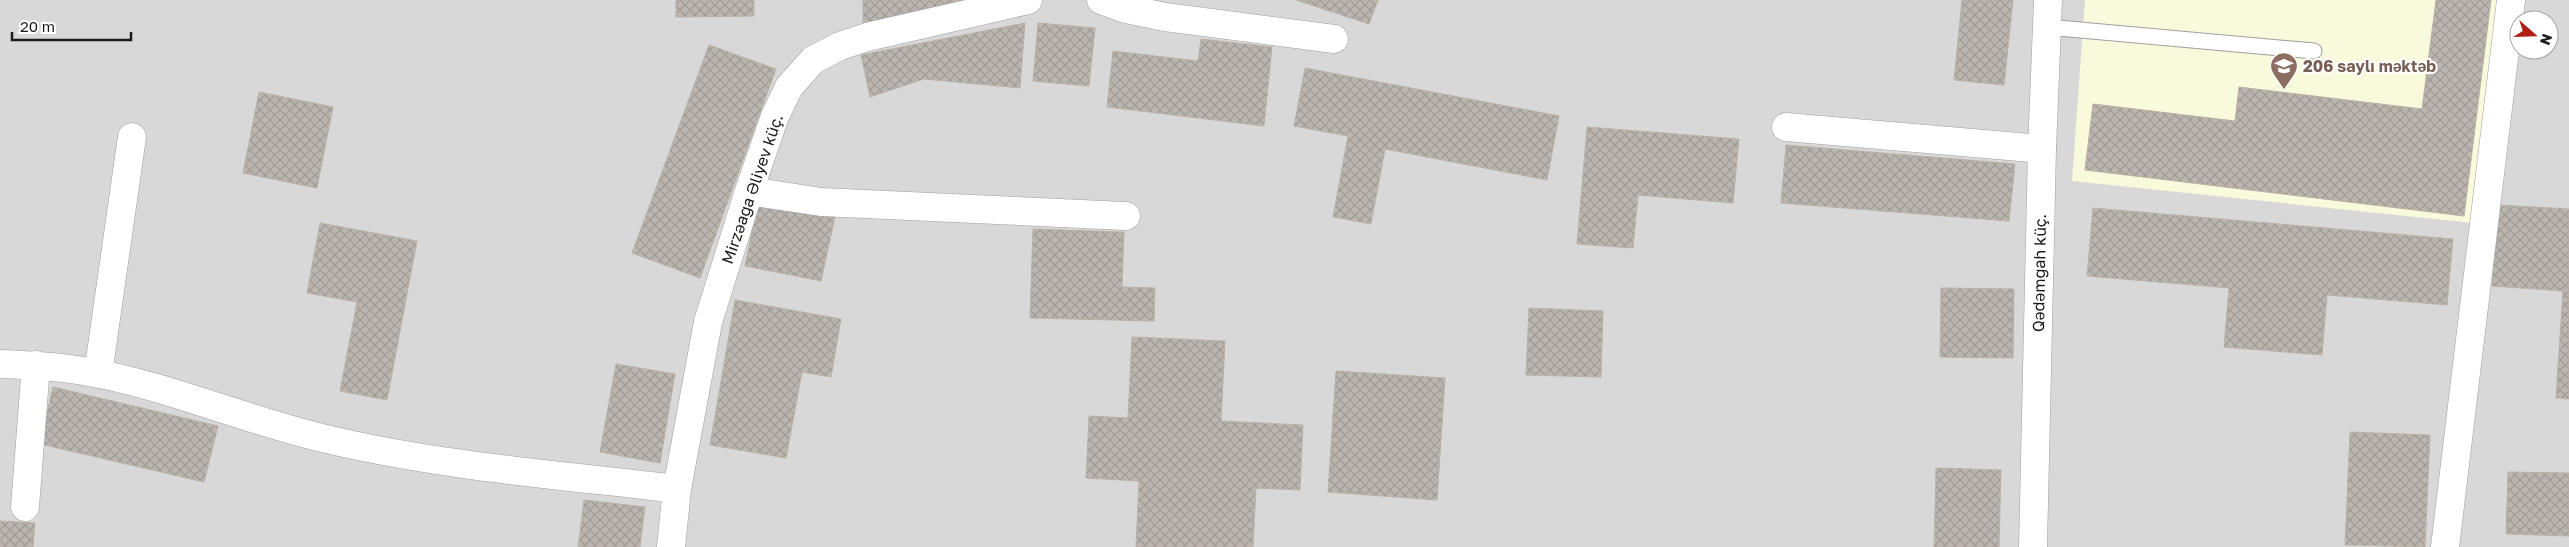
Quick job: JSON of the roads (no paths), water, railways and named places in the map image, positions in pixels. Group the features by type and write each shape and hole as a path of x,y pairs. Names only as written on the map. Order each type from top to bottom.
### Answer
{"street":[{"name":"Mirzəağa Əliyev küç.","path":"671,547 677,489 708,322 749,190 789,87 812,60 826,52 867,37 1028,0"},
{"path":"1101,0 1126,9 1165,16 1334,39"},
{"name":"Qədəmgah küç.","path":"2032,547 2042,149 2048,0"},
{"path":"2445,547 2511,0"},
{"path":"1786,127 2042,149"},
{"path":"98,374 132,136"},
{"path":"749,190 821,202 1126,216"},
{"path":"0,364 36,365 98,374 321,438 384,452 677,489"},
{"path":"25,506 36,365"}],"lane":[{"path":"2047,27 2314,52"}],"place":[{"name":"206 saylı məktəb","path":"2284,90"}]}
